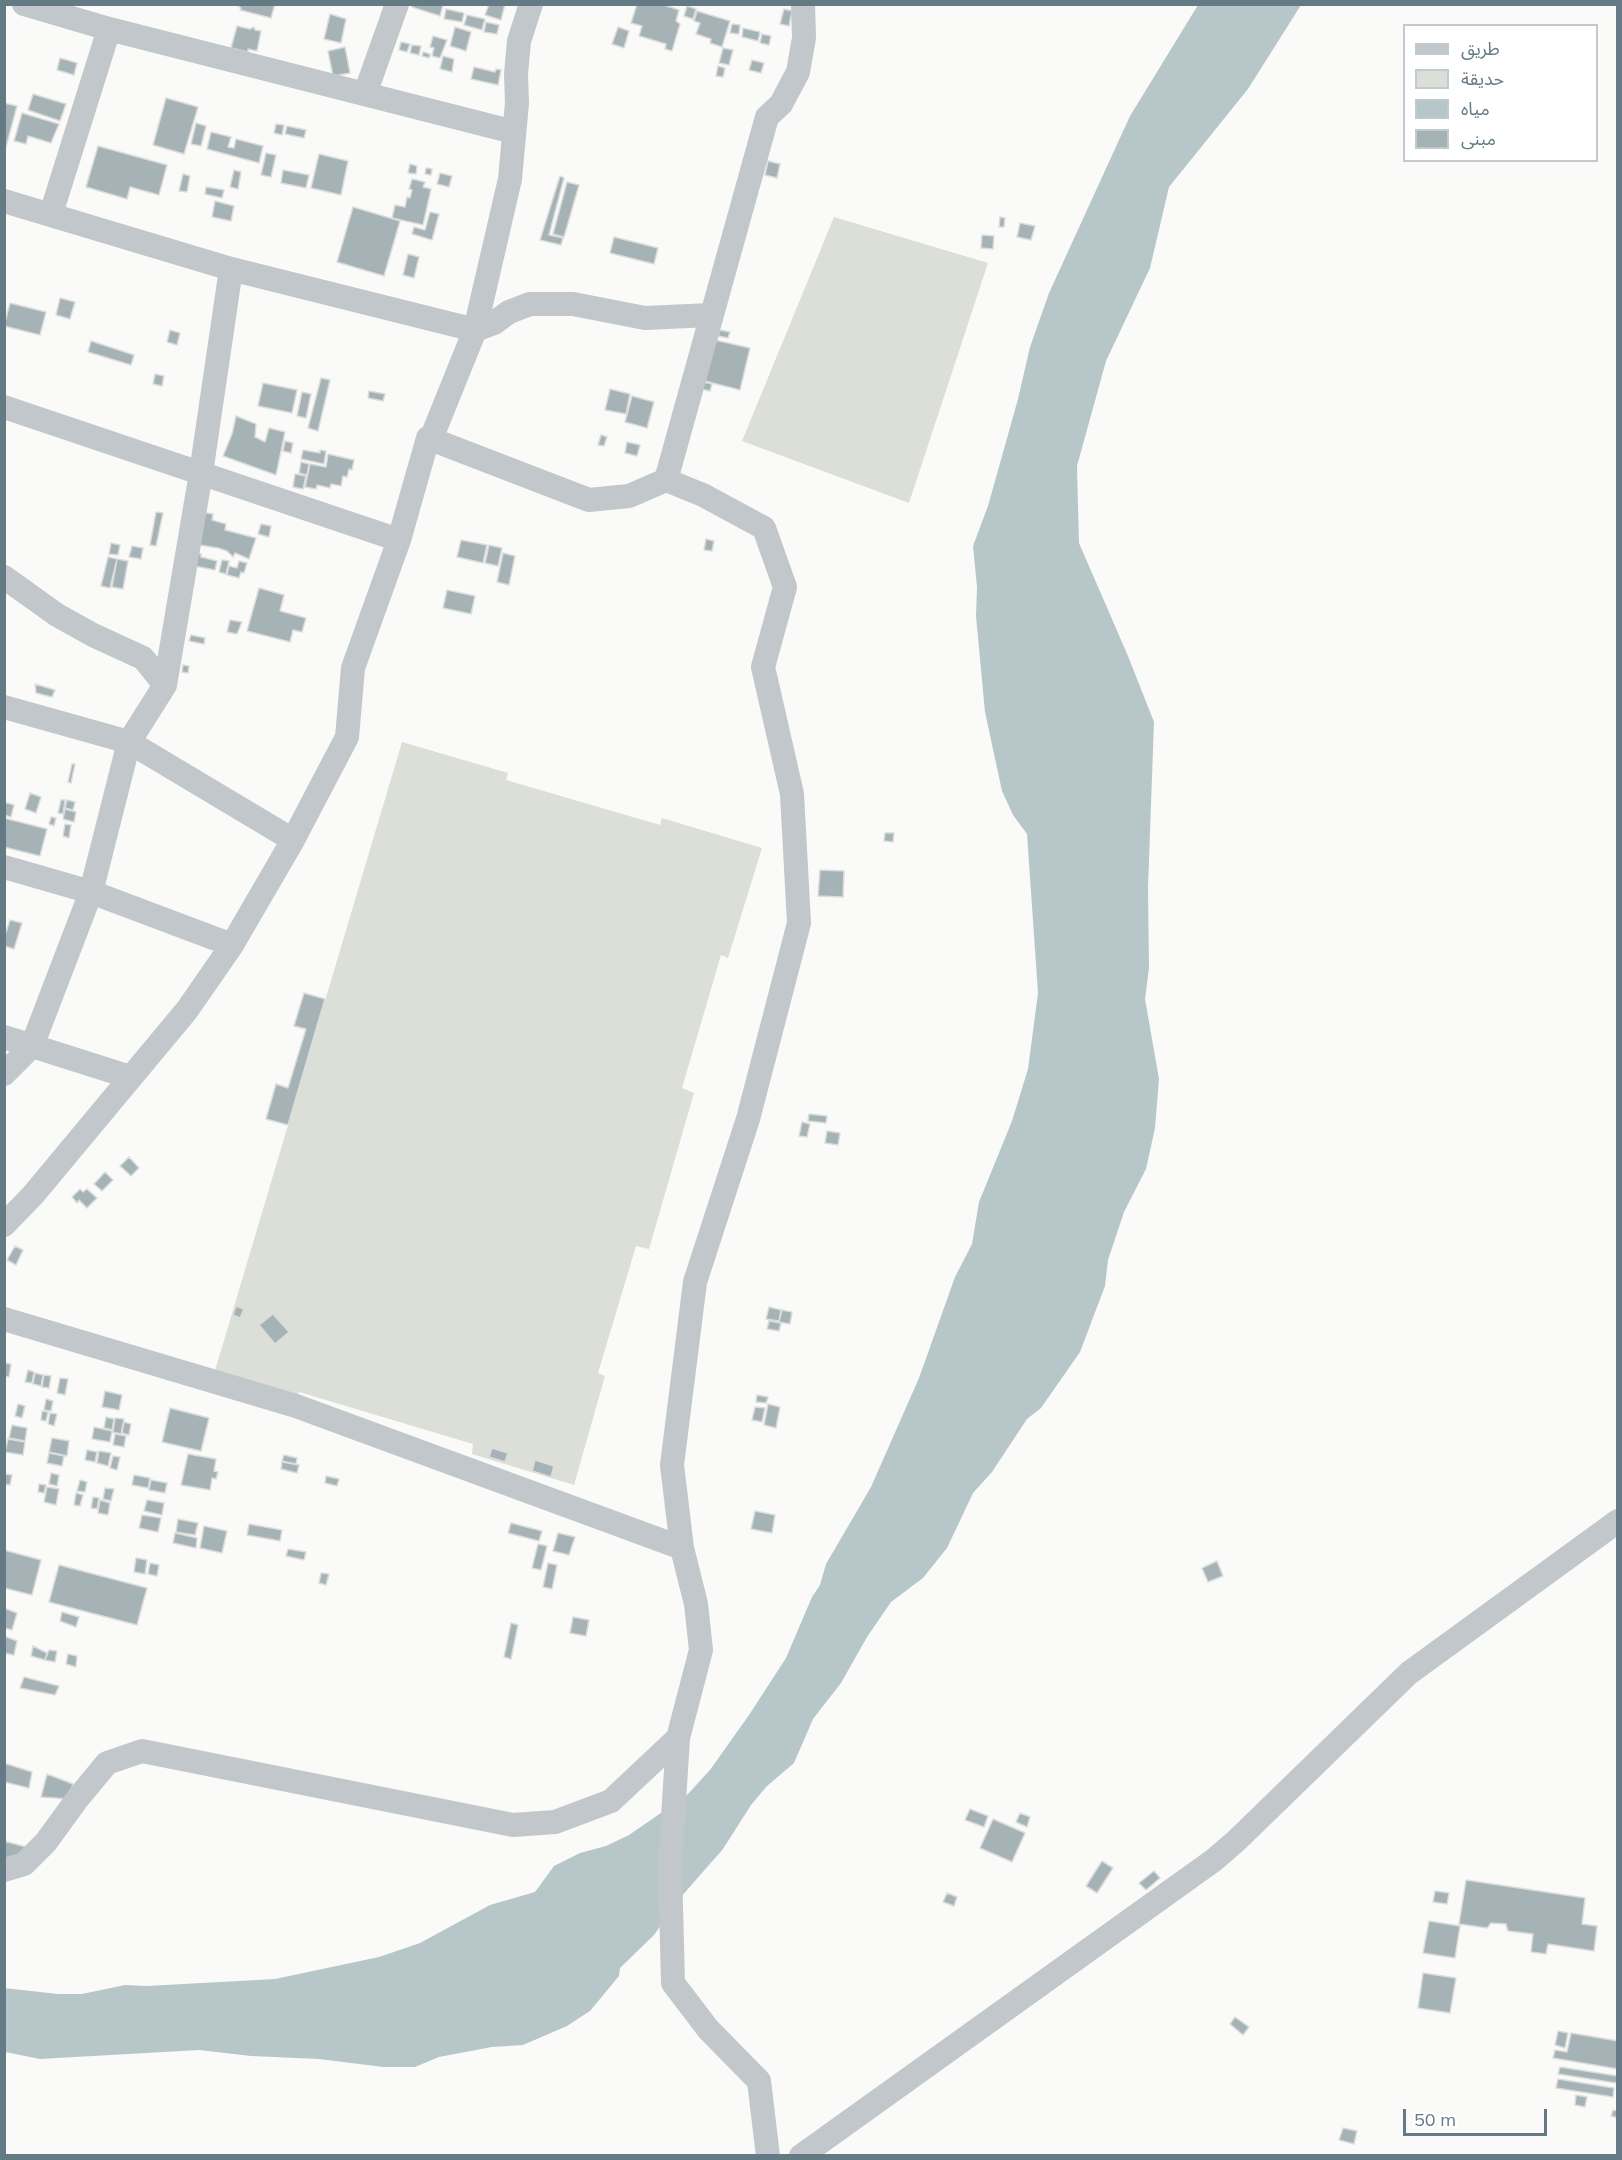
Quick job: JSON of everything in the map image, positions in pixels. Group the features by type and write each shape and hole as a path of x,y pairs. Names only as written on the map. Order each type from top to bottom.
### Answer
{"street":[{"path":"24,4 109,29 514,132"},
{"path":"365,94 397,4"},
{"path":"4,1225 33,1195 187,1010 232,945 293,840 347,737 353,668 399,540 428,438 430,439 475,330 510,179 517,103 516,74 519,41 531,4"},
{"path":"666,480 767,117 781,104 798,72 804,38 802,4"},
{"path":"51,214 109,29"},
{"path":"4,201 231,269 475,330 494,323 508,312 530,304 573,304 645,318 711,315"},
{"path":"4,1074 32,1046 91,892 129,742 165,686 201,473 231,269"},
{"path":"4,407 399,540"},
{"path":"428,438 590,500 629,496 666,480 704,495 764,528 785,587 763,668 792,794 799,923 748,1119 695,1282 672,1465 682,1548 696,1604 701,1650 678,1738 670,1866 673,1983 708,2029 759,2081 768,2156"},
{"path":"4,577 57,615 143,658 165,686"},
{"path":"4,707 129,742 293,840"},
{"path":"4,867 91,892 232,945"},
{"path":"4,1036 130,1077"},
{"path":"4,1319 296,1407 682,1548"},
{"path":"801,2156 1214,1860 1409,1673 1617,1521"},
{"path":"4,1870 24,1864 46,1842 107,1763 142,1751 513,1825 555,1821 611,1801 678,1738"}],"green space":[{"path":"834,217 988,263 909,503 742,441"},
{"path":"402,742 508,773 506,780 660,825 662,818 762,848 728,958 721,955 682,1088 694,1093 649,1249 636,1246 598,1373 605,1376 574,1485 472,1454 473,1444 299,1392 297,1399 214,1374"}],"water":[{"path":"1198,5 1301,5 1248,89 1169,187 1150,268 1106,361 1077,466 1079,543 1154,722 1148,888 1149,968 1145,999 1159,1079 1155,1128 1146,1169 1124,1212 1108,1260 1105,1286 1080,1352 1041,1408 1027,1419 992,1472 973,1493 947,1548 923,1578 891,1602 867,1637 841,1683 813,1719 794,1763 767,1786 751,1805 723,1849 680,1898 654,1935 620,1968 619,1976 590,2011 567,2026 523,2045 492,2047 439,2057 415,2067 383,2067 319,2059 251,2056 199,2050 40,2059 5,2052 4,1988 58,1994 82,1994 125,1985 147,1986 275,1979 379,1957 420,1943 490,1905 535,1892 554,1866 580,1853 606,1846 629,1835 687,1795 710,1770 786,1658 812,1597 820,1585 826,1564 871,1487 919,1378 955,1277 972,1244 979,1202 1012,1121 1028,1069 1038,993 1027,834 1013,815 1002,791 985,712 976,616 977,587 973,546 988,506 1030,347 1049,293 1130,116"}],"building":[{"path":"235,4 275,4 271,18 240,10 241,8"},
{"path":"413,4 443,5 440,16 412,7"},
{"path":"489,4 505,4 501,20 485,15"},
{"path":"637,4 661,4 679,10 676,21 680,24 672,51 665,49 666,44 639,36 642,26 631,23"},
{"path":"687,6 696,9 693,19 684,16"},
{"path":"446,9 464,13 462,22 444,19"},
{"path":"784,9 792,11 789,26 780,24"},
{"path":"697,11 730,21 722,47 710,43 711,39 696,34 700,23 694,21"},
{"path":"330,14 346,19 341,43 324,39"},
{"path":"467,15 485,19 482,30 464,25"},
{"path":"486,22 499,25 497,34 484,32"},
{"path":"732,24 740,25 739,34 730,33"},
{"path":"237,26 250,29 254,27 255,30 261,31 257,51 248,49 248,52 231,48"},
{"path":"455,27 471,32 466,51 450,46"},
{"path":"618,27 629,31 624,48 612,44"},
{"path":"743,28 760,32 758,41 742,37"},
{"path":"762,34 771,36 769,45 760,43"},
{"path":"433,36 447,40 440,58 432,56 434,48 430,47"},
{"path":"401,42 410,44 407,52 399,50"},
{"path":"412,45 421,46 419,55 410,53"},
{"path":"345,47 350,73 333,76 328,51"},
{"path":"723,48 733,50 729,65 719,63"},
{"path":"423,52 430,54 429,58 422,56"},
{"path":"443,56 454,59 452,72 440,69"},
{"path":"60,58 77,63 74,75 57,70"},
{"path":"752,60 764,63 761,73 749,70"},
{"path":"718,66 725,68 723,77 716,76"},
{"path":"474,67 495,72 496,69 501,70 498,85 471,79"},
{"path":"33,94 66,104 60,121 28,110"},
{"path":"166,98 198,107 184,154 153,145"},
{"path":"4,103 17,106 6,147 4,147"},
{"path":"22,113 59,124 51,143 28,136 26,144 14,141"},
{"path":"196,123 206,126 201,146 191,144"},
{"path":"276,124 284,125 282,135 274,133"},
{"path":"287,126 306,130 304,138 285,134"},
{"path":"211,132 231,137 228,147 234,148 236,139 263,146 259,163 207,149"},
{"path":"98,146 167,165 159,195 130,187 127,199 86,187"},
{"path":"266,153 276,155 271,177 261,175"},
{"path":"319,154 348,161 341,195 311,188"},
{"path":"768,161 780,164 777,178 765,175"},
{"path":"410,164 417,166 416,174 408,173"},
{"path":"426,168 432,169 431,175 425,174"},
{"path":"234,170 241,172 238,189 230,187"},
{"path":"283,170 309,175 306,188 281,183"},
{"path":"440,173 452,176 449,187 437,184"},
{"path":"183,174 190,176 187,192 179,191"},
{"path":"560,176 564,178 549,235 563,238 561,245 540,240"},
{"path":"412,179 425,182 423,187 431,189 423,225 392,218 395,205 405,207 407,197 410,198 412,190 409,189"},
{"path":"567,182 579,185 564,237 553,234"},
{"path":"206,187 224,190 222,198 205,194"},
{"path":"215,201 234,206 231,221 212,217"},
{"path":"353,207 400,221 384,276 337,262"},
{"path":"430,212 439,214 432,240 412,234 414,227 425,230"},
{"path":"1000,217 1005,218 1004,227 999,227"},
{"path":"1020,223 1035,226 1031,240 1017,237"},
{"path":"982,235 994,236 993,249 981,248"},
{"path":"614,237 658,248 654,264 610,253"},
{"path":"408,254 419,257 414,278 403,275"},
{"path":"60,298 75,302 70,319 56,315"},
{"path":"10,303 46,312 40,335 4,326"},
{"path":"170,330 180,333 177,345 167,342"},
{"path":"720,330 730,332 728,338 718,336"},
{"path":"715,340 750,348 740,390 705,381"},
{"path":"91,341 134,355 131,365 88,352"},
{"path":"155,374 164,376 162,386 153,384"},
{"path":"321,378 330,380 318,431 308,428"},
{"path":"703,382 712,384 710,391 701,389"},
{"path":"263,383 297,390 292,413 258,406"},
{"path":"610,389 630,394 626,414 605,410"},
{"path":"369,391 385,394 383,401 368,398"},
{"path":"302,392 311,394 306,418 297,416"},
{"path":"632,396 654,402 647,428 625,422"},
{"path":"236,416 256,424 255,437 265,442 269,428 285,432 276,475 223,456"},
{"path":"601,435 607,437 604,446 598,445"},
{"path":"285,441 293,443 291,453 283,451"},
{"path":"627,442 640,445 637,456 625,453"},
{"path":"303,450 320,453 320,450 326,451 324,464 301,459"},
{"path":"328,454 354,460 352,470 349,469 347,477 343,476 341,486 331,484 330,488 317,485 316,489 305,487 310,464 326,467"},
{"path":"301,462 309,464 307,475 299,473"},
{"path":"295,474 306,476 303,489 293,487"},
{"path":"156,512 163,513 156,546 150,545"},
{"path":"200,512 213,514 212,520 226,524 225,530 256,538 249,559 235,553 233,557 227,551 218,548 193,544"},
{"path":"261,524 271,526 269,537 258,534"},
{"path":"706,539 714,541 712,551 704,550"},
{"path":"461,540 487,545 483,563 457,557"},
{"path":"111,543 120,545 118,555 109,554"},
{"path":"489,545 502,548 498,566 485,563"},
{"path":"132,546 143,548 141,559 129,557"},
{"path":"192,551 201,554 201,557 217,561 215,570 189,565"},
{"path":"503,553 515,556 509,585 497,582"},
{"path":"108,557 117,559 110,588 101,586"},
{"path":"117,559 128,561 123,589 112,587"},
{"path":"222,560 229,561 226,574 219,572"},
{"path":"239,561 247,563 244,573 241,572 239,578 227,575 229,566 237,568"},
{"path":"259,588 284,595 280,611 306,618 302,632 293,630 290,642 247,631"},
{"path":"447,590 475,596 471,614 443,608"},
{"path":"230,620 242,622 237,634 227,632"},
{"path":"191,635 205,638 204,644 189,641"},
{"path":"183,665 189,666 188,673 182,672"},
{"path":"35,684 55,690 52,697 36,693"},
{"path":"72,764 75,764 71,783 68,782"},
{"path":"30,793 41,797 36,813 25,809"},
{"path":"61,800 65,800 63,814 58,813"},
{"path":"67,800 75,802 73,810 65,808"},
{"path":"4,802 14,805 11,817 4,815"},
{"path":"65,809 76,812 74,822 63,819"},
{"path":"51,817 56,818 54,826 49,824"},
{"path":"4,818 47,829 40,856 4,847"},
{"path":"65,824 71,825 69,838 63,836"},
{"path":"885,833 894,833 893,842 884,841"},
{"path":"820,870 844,871 843,897 818,896"},
{"path":"10,920 22,923 14,949 4,946"},
{"path":"304,993 325,999 288,1125 266,1119 276,1084 288,1088 306,1029 294,1026"},
{"path":"809,1114 827,1116 826,1123 808,1121"},
{"path":"802,1122 810,1124 807,1137 799,1136"},
{"path":"827,1131 840,1133 838,1145 825,1143"},
{"path":"129,1157 139,1168 131,1176 120,1166"},
{"path":"105,1172 113,1180 102,1191 94,1184"},
{"path":"80,1189 83,1192 87,1189 97,1198 87,1208 79,1200 77,1203 72,1197"},
{"path":"15,1246 23,1250 16,1265 7,1260"},
{"path":"236,1306 244,1309 240,1318 233,1315"},
{"path":"769,1307 781,1310 779,1321 766,1319"},
{"path":"782,1310 792,1312 790,1324 779,1322"},
{"path":"273,1314 289,1332 275,1344 259,1325"},
{"path":"769,1321 781,1323 779,1331 767,1329"},
{"path":"4,1363 11,1364 9,1377 4,1376"},
{"path":"28,1370 34,1372 32,1383 25,1382"},
{"path":"35,1373 43,1375 41,1386 33,1384"},
{"path":"44,1375 51,1376 49,1388 42,1387"},
{"path":"60,1378 68,1379 65,1395 57,1393"},
{"path":"105,1391 122,1395 119,1410 102,1407"},
{"path":"757,1395 768,1397 766,1403 756,1402"},
{"path":"46,1399 53,1401 51,1411 44,1410"},
{"path":"18,1404 25,1406 22,1418 15,1416"},
{"path":"768,1404 780,1407 776,1428 764,1425"},
{"path":"755,1407 765,1408 762,1422 752,1420"},
{"path":"170,1408 209,1418 201,1451 162,1442"},
{"path":"42,1411 48,1412 46,1421 41,1420"},
{"path":"50,1413 57,1414 54,1426 48,1424"},
{"path":"106,1417 114,1419 112,1430 104,1428"},
{"path":"115,1418 124,1419 121,1434 113,1432"},
{"path":"124,1422 131,1424 129,1435 122,1433"},
{"path":"12,1425 27,1428 25,1441 9,1438"},
{"path":"94,1427 112,1431 110,1442 92,1439"},
{"path":"115,1434 126,1436 124,1447 113,1445"},
{"path":"52,1438 69,1441 67,1456 49,1452"},
{"path":"8,1439 25,1442 23,1455 5,1452"},
{"path":"492,1448 508,1453 505,1462 489,1457"},
{"path":"87,1450 97,1452 95,1462 85,1460"},
{"path":"99,1451 111,1453 108,1466 97,1463"},
{"path":"49,1453 64,1456 62,1466 47,1463"},
{"path":"188,1454 216,1459 214,1471 218,1472 216,1479 212,1478 210,1490 181,1485"},
{"path":"284,1455 297,1458 296,1464 282,1461"},
{"path":"113,1456 120,1457 117,1470 110,1468"},
{"path":"535,1460 554,1466 551,1477 532,1471"},
{"path":"282,1462 299,1465 297,1473 281,1469"},
{"path":"51,1473 59,1475 57,1486 49,1484"},
{"path":"5,1474 12,1475 10,1485 4,1484"},
{"path":"134,1475 150,1478 148,1488 132,1485"},
{"path":"326,1476 339,1479 337,1486 325,1483"},
{"path":"80,1480 87,1482 85,1492 77,1491"},
{"path":"151,1480 167,1483 165,1493 149,1490"},
{"path":"39,1484 46,1485 44,1493 38,1492"},
{"path":"47,1487 59,1489 56,1505 44,1502"},
{"path":"105,1488 114,1489 111,1501 103,1499"},
{"path":"76,1493 83,1495 80,1506 74,1505"},
{"path":"93,1497 99,1498 97,1509 91,1508"},
{"path":"100,1500 110,1503 108,1515 98,1513"},
{"path":"147,1500 164,1503 162,1515 144,1511"},
{"path":"755,1511 775,1515 772,1533 751,1529"},
{"path":"142,1515 161,1518 158,1532 139,1528"},
{"path":"178,1519 198,1523 195,1535 176,1532"},
{"path":"511,1523 542,1531 539,1541 508,1533"},
{"path":"249,1524 282,1530 280,1541 247,1535"},
{"path":"204,1526 227,1531 222,1553 200,1548"},
{"path":"175,1533 197,1538 196,1548 173,1543"},
{"path":"558,1533 575,1537 569,1555 553,1551"},
{"path":"538,1544 547,1546 541,1570 532,1568"},
{"path":"288,1549 306,1552 304,1560 286,1556"},
{"path":"4,1550 41,1560 32,1595 4,1588"},
{"path":"136,1558 147,1560 145,1574 134,1572"},
{"path":"1217,1561 1223,1576 1208,1582 1202,1568"},
{"path":"150,1563 159,1565 157,1576 148,1574"},
{"path":"548,1563 557,1565 552,1589 543,1587"},
{"path":"59,1565 147,1588 137,1625 49,1602"},
{"path":"321,1573 329,1574 326,1585 319,1583"},
{"path":"4,1608 17,1613 12,1630 4,1628"},
{"path":"62,1612 79,1617 76,1627 60,1621"},
{"path":"573,1617 589,1620 586,1636 570,1633"},
{"path":"511,1623 518,1625 511,1659 504,1657"},
{"path":"4,1636 17,1641 14,1655 4,1653"},
{"path":"33,1646 47,1653 45,1660 31,1656"},
{"path":"49,1650 57,1651 55,1662 45,1660"},
{"path":"68,1654 77,1656 76,1667 66,1664"},
{"path":"24,1677 59,1686 55,1695 20,1688"},
{"path":"4,1763 32,1772 29,1788 4,1782"},
{"path":"47,1774 73,1784 68,1799 41,1797"},
{"path":"970,1809 988,1816 984,1827 965,1820"},
{"path":"1020,1813 1030,1817 1027,1827 1016,1822"},
{"path":"993,1819 1025,1833 1012,1862 980,1848"},
{"path":"4,1841 26,1847 24,1864 4,1859"},
{"path":"1102,1861 1113,1868 1097,1893 1086,1886"},
{"path":"1154,1871 1160,1878 1146,1890 1139,1883"},
{"path":"1466,1880 1585,1898 1582,1924 1597,1926 1594,1951 1548,1944 1546,1954 1531,1952 1533,1934 1508,1931 1506,1924 1491,1923 1487,1928 1459,1924"},
{"path":"1435,1891 1449,1893 1447,1904 1433,1902"},
{"path":"947,1893 957,1897 954,1906 943,1902"},
{"path":"1429,1921 1460,1926 1455,1958 1423,1953"},
{"path":"1423,1973 1456,1978 1450,2013 1418,2008"},
{"path":"1235,2017 1249,2027 1243,2035 1230,2024"},
{"path":"1558,2031 1568,2033 1565,2048 1555,2045"},
{"path":"1571,2033 1618,2041 1618,2069 1553,2058 1555,2050 1567,2052"},
{"path":"1560,2067 1618,2076 1616,2083 1558,2074"},
{"path":"1558,2079 1614,2088 1613,2097 1556,2088"},
{"path":"1576,2095 1587,2097 1585,2107 1575,2105"},
{"path":"1613,2110 1618,2111 1618,2118 1611,2116"},
{"path":"1343,2128 1357,2131 1354,2144 1339,2140"}]}
